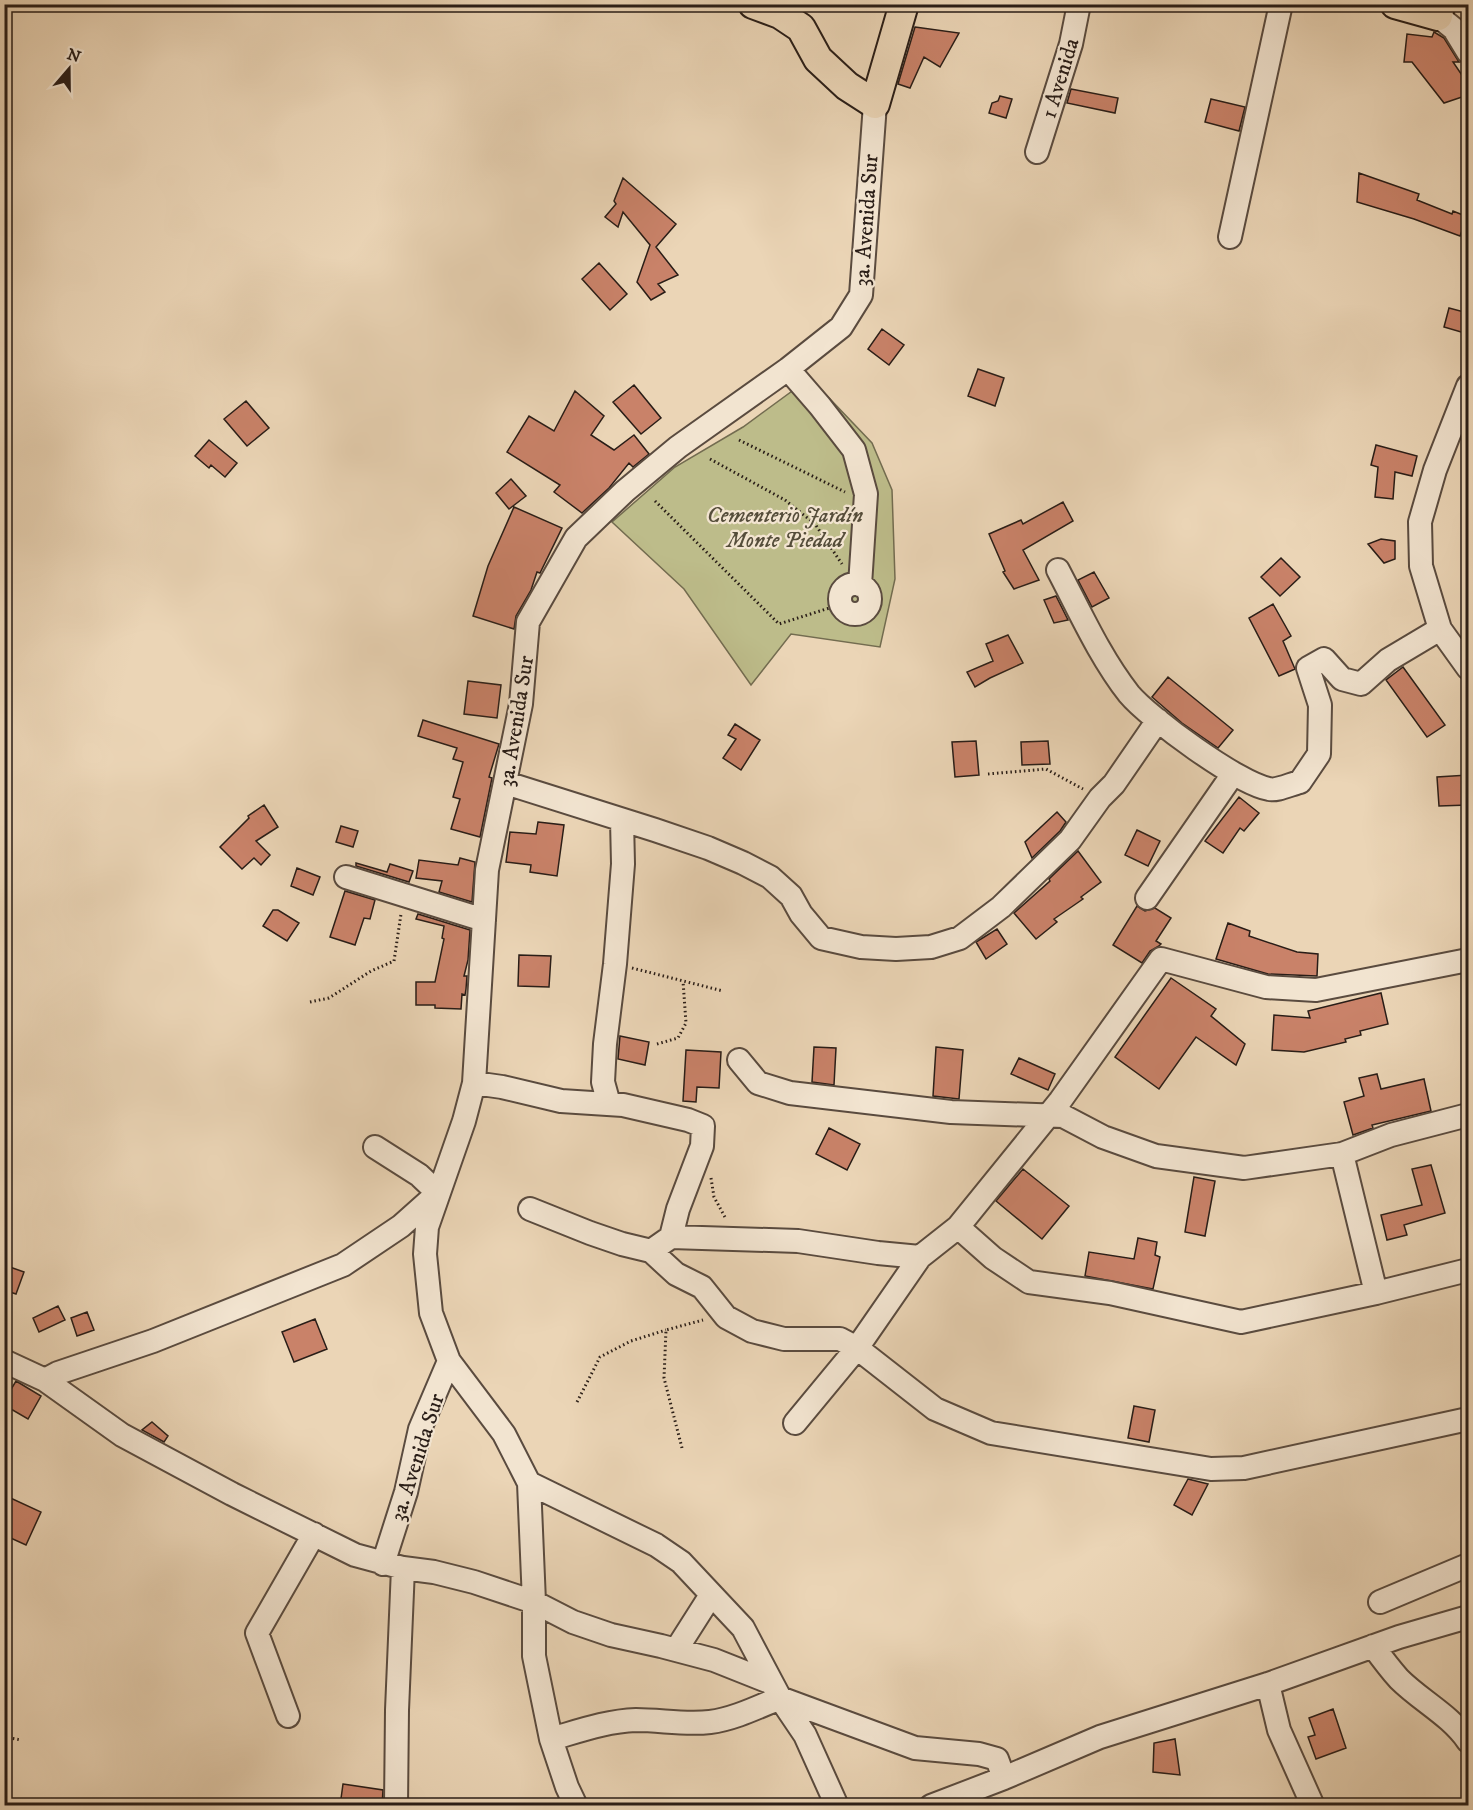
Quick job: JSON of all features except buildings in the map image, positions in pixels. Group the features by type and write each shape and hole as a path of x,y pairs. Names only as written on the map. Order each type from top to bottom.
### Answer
{"main road":[{"path":"753,4 780,14 801,28 818,59 847,86 874,104"},
{"name":"3a. Avenida Sur","path":"874,104 904,4"},
{"path":"1395,4 1439,10"}],"street":[{"name":"1 Avenida","path":"1037,152 1071,44 1079,4"},
{"path":"1230,237 1281,4"},
{"path":"1439,10 1468,52"},
{"name":"3a. Avenida Sur","path":"396,1806 393,1566 420,1429 449,1361 431,1313 425,1254 427,1227 464,1120 474,1083 487,870 521,704 528,622 576,538 625,491 678,447 788,369 841,327 861,295 874,104"},
{"path":"788,369 854,450 867,494 858,584 868,591 869,605 862,612 853,613 845,609 842,604"},
{"path":"1468,387 1436,470 1420,522 1421,566 1440,629 1468,669"},
{"path":"1058,570 1085,622 1130,695 1200,752 1233,774 1270,790 1300,782 1319,754 1320,705 1308,668 1323,659 1342,679 1362,684 1388,660 1440,629"},
{"path":"506,783 708,848 743,863 770,877 791,896 801,914 821,938 861,947 896,950 931,947 960,938 1001,907 1070,840 1100,798 1114,784 1158,720"},
{"path":"1147,898 1233,774"},
{"path":"609,1104 603,1082 623,864 622,820"},
{"path":"346,877 484,920"},
{"path":"795,1423 857,1348 920,1257 958,1227 1047,1114 1060,1101 1161,959 1266,987 1316,990 1468,960"},
{"path":"739,1060 758,1083 790,1093 951,1112 1063,1116 1103,1137 1156,1156 1244,1168 1342,1154 1391,1135 1468,1115"},
{"path":"474,1083 561,1101 623,1105 688,1120 703,1126 702,1146 678,1209 671,1238"},
{"path":"45,1380 58,1373 153,1341 343,1265 401,1226 438,1193 419,1175 375,1147"},
{"path":"1342,1154 1376,1293"},
{"path":"530,1209 590,1233 651,1251 676,1274 702,1287 726,1317 752,1331 784,1339 840,1339 857,1348 935,1408 991,1433 1211,1469 1244,1468 1468,1419"},
{"path":"958,1227 993,1258 1029,1282 1110,1293 1241,1322 1376,1293 1468,1270"},
{"path":"651,1251 671,1238 798,1241 920,1257"},
{"path":"4,1361 45,1380 122,1435 232,1494 355,1555 393,1566 434,1572 474,1582 534,1602 573,1622 610,1635 714,1660 776,1690 915,1748 979,1754 998,1759 1004,1778"},
{"path":"449,1361 504,1434 529,1484 534,1656 551,1739 576,1806"},
{"path":"529,1484 656,1545 681,1562 743,1628 776,1690 805,1735 837,1806"},
{"path":"288,1716 257,1633 314,1534"},
{"path":"1380,1602 1468,1565"},
{"path":"676,1650 711,1595"},
{"path":"931,1806 1100,1737 1268,1684 1372,1646 1468,1617"},
{"path":"1372,1646 1400,1679 1437,1708 1468,1741"},
{"path":"1268,1684 1279,1730 1313,1806"},
{"path":"551,1739 598,1726 636,1720 675,1723 711,1722 743,1713 776,1690"}],"path":[{"path":"739,440 866,502"},
{"path":"710,459 785,500 815,524 858,584"},
{"path":"655,501 779,624 842,604"},
{"path":"988,774 1046,769 1100,798"},
{"path":"310,1002 329,998 372,971 394,961 404,895"},
{"path":"615,964 723,992"},
{"path":"657,1044 678,1038 686,1023 682,981"},
{"path":"697,1159 710,1170 714,1197 738,1240"},
{"path":"577,1402 600,1357 631,1341 702,1320 726,1317"},
{"path":"666,1330 664,1378 682,1448"},
{"path":"4,1737 21,1740"}],"green space":[{"name":"Cementerio Jardín Monte Piedad","path":"810,378 872,443 892,490 895,579 880,647 791,634 751,685 684,589 612,522 675,467 743,427"}]}
